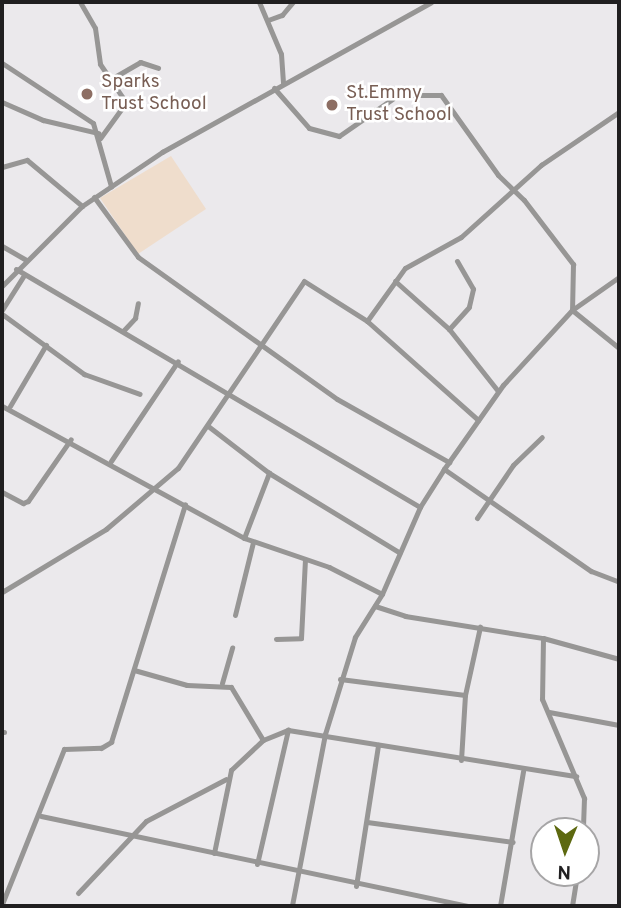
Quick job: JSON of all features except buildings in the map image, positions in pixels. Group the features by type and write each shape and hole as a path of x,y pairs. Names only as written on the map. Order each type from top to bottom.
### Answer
{"street":[{"path":"80,2 95,28 97,55 123,103 99,135"},
{"path":"259,2 281,54 283,83"},
{"path":"268,20 293,2"},
{"path":"2,286 16,269 94,197 274,88 431,2"},
{"path":"111,79 140,62 158,68"},
{"path":"2,63 84,115 99,135 111,186"},
{"path":"274,88 309,128 339,136 398,95 441,94 513,192 573,264 572,310"},
{"path":"2,102 43,120 99,135"},
{"path":"367,321 405,268 482,220 541,165 619,112"},
{"path":"2,167 27,160 82,206"},
{"path":"94,197 138,257 337,399 449,462"},
{"path":"2,246 26,260"},
{"path":"449,329 469,307 474,289 457,261"},
{"path":"16,269 178,361 420,507"},
{"path":"24,275 2,312 84,374 140,394"},
{"path":"292,906 325,734 340,679 355,637 382,594 420,507 498,391 572,310 619,277"},
{"path":"2,592 106,529 177,468 231,393 304,281 367,321 478,420"},
{"path":"395,281 449,329 498,391"},
{"path":"123,331 135,318 138,303"},
{"path":"572,310 619,348"},
{"path":"10,406 46,345"},
{"path":"111,461 178,361"},
{"path":"2,406 10,406 71,439 244,538 305,560 382,594"},
{"path":"208,426 269,473 400,553"},
{"path":"477,518 487,500 542,437"},
{"path":"2,492 23,503 33,497 71,439"},
{"path":"444,468 591,571 619,582"},
{"path":"244,538 269,473"},
{"path":"2,904 41,816 64,749 111,742 185,504"},
{"path":"235,615 253,541"},
{"path":"275,639 302,638 305,560"},
{"path":"375,606 405,616 542,638 619,659"},
{"path":"461,760 465,695 480,627"},
{"path":"542,638 540,682 586,805 585,817"},
{"path":"222,682 232,647"},
{"path":"134,670 187,685 222,682 239,695 263,740"},
{"path":"340,679 465,695"},
{"path":"549,712 619,725"},
{"path":"78,893 146,821 226,779 263,740 288,730 325,734 523,771 576,776"},
{"path":"257,864 288,730"},
{"path":"356,886 378,745"},
{"path":"499,906 513,842 523,771"},
{"path":"214,853 226,779"},
{"path":"41,816 356,886 468,906"},
{"path":"367,822 513,842"},
{"path":"572,906 574,887"}],"shaded area":[{"path":"171,156 206,209 138,254 100,198"}],"place":[{"name":"Sparks Trust School","path":"87,94"},
{"name":"St.Emmy Trust School","path":"332,105"}]}
